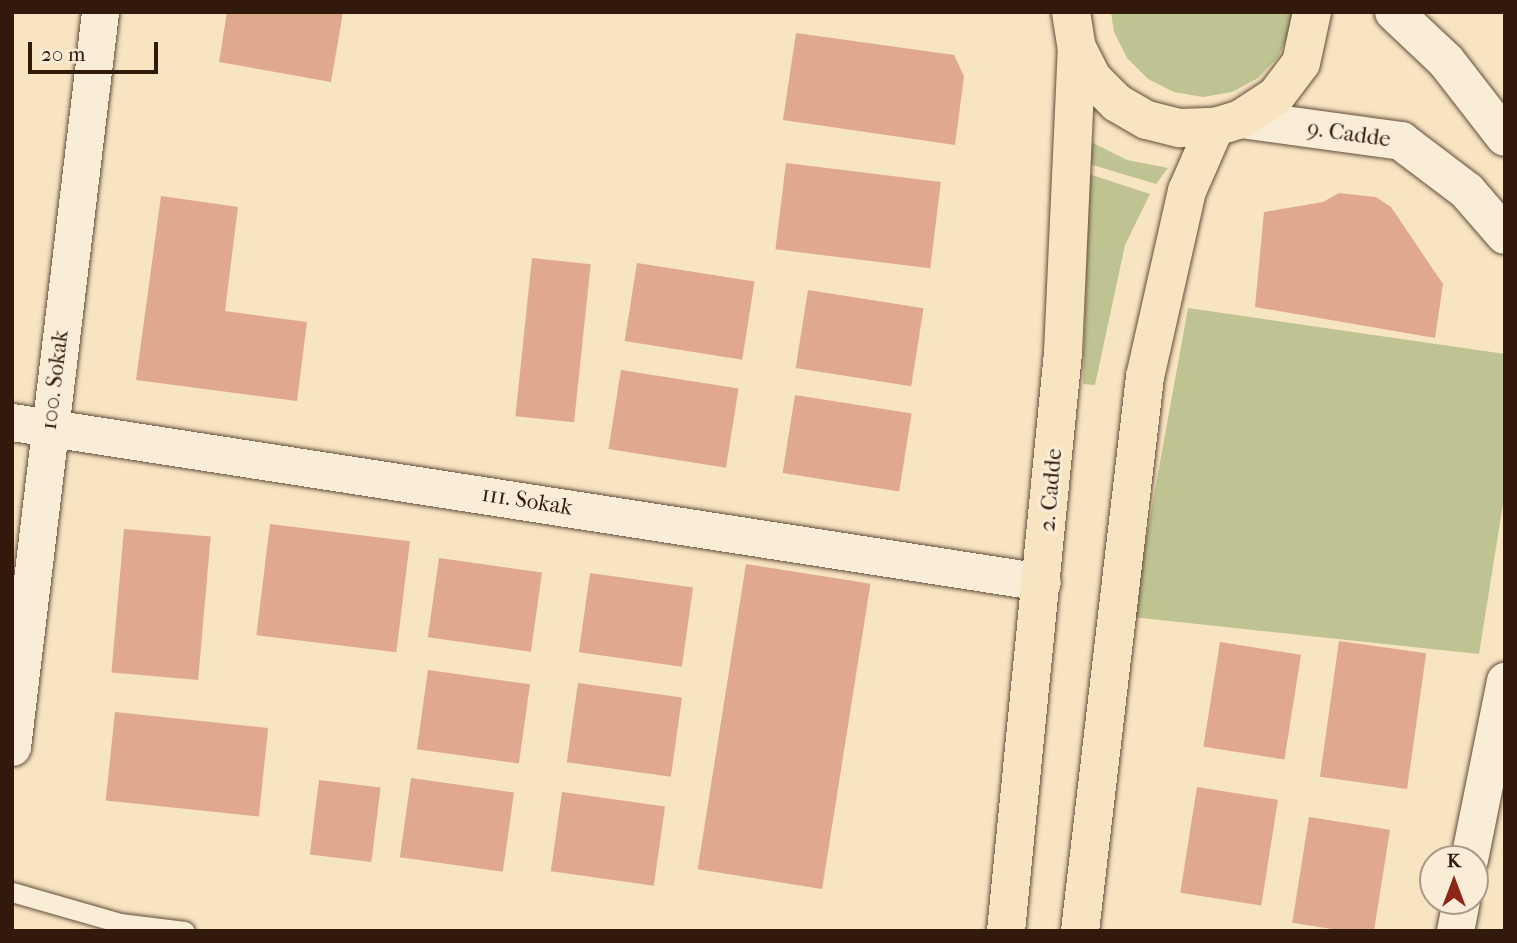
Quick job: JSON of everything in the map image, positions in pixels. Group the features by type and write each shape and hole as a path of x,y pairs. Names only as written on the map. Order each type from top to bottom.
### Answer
{"main road":[{"path":"1067,22 1093,79 1117,103 1137,115 1180,128 1228,123 1276,96 1301,63 1312,12"},
{"path":"1394,12 1446,61 1505,137"},
{"name":"2. Cadde","path":"1006,931 1063,353 1067,22"},
{"path":"1080,931 1145,377 1187,191 1228,123"},
{"name":"9. Cadde","path":"1228,123 1401,141 1468,191 1505,235"}],"street":[{"name":"100. Sokak","path":"12,747 100,12"},
{"name":"111. Sokak","path":"12,422 1042,582"},
{"path":"1472,845 1505,681"}],"lane":[{"path":"12,892 120,923 185,931"}],"green space":[{"path":"1111,12 1293,12 1292,28 1278,57 1258,78 1232,92 1203,97 1174,92 1148,79 1127,58 1114,32"},
{"path":"1089,141 1127,160 1168,168 1156,184 1089,164"},
{"path":"1089,174 1150,194 1125,245 1095,385 1083,384"},
{"path":"1188,308 1505,354 1505,491 1479,654 1132,617"}],"building":[{"path":"227,12 343,12 331,82 219,62"},
{"path":"796,33 954,55 964,76 955,145 783,120"},
{"path":"786,163 941,182 930,268 775,249"},
{"path":"1339,193 1376,197 1391,207 1443,284 1435,338 1255,307 1264,212 1323,202"},
{"path":"161,196 238,207 225,311 307,322 297,401 136,380"},
{"path":"532,258 591,264 574,422 515,416"},
{"path":"637,263 755,282 742,360 625,341"},
{"path":"808,290 924,308 911,386 796,368"},
{"path":"621,370 739,389 726,468 608,449"},
{"path":"795,395 912,413 899,491 783,473"},
{"path":"270,524 410,541 396,652 256,635"},
{"path":"124,529 211,537 198,680 111,672"},
{"path":"439,558 542,572 531,652 428,637"},
{"path":"746,564 870,584 822,889 698,869"},
{"path":"590,573 693,587 682,667 579,652"},
{"path":"1339,641 1426,653 1407,789 1320,777"},
{"path":"1220,642 1301,655 1284,760 1203,747"},
{"path":"428,670 530,684 519,764 417,749"},
{"path":"578,683 682,698 671,777 567,762"},
{"path":"115,712 268,728 259,817 106,801"},
{"path":"411,778 514,792 503,872 400,857"},
{"path":"319,780 381,788 371,862 310,854"},
{"path":"1197,787 1278,800 1261,906 1180,893"},
{"path":"562,792 665,806 654,886 551,871"},
{"path":"1309,817 1390,830 1374,931 1345,931 1292,923"}]}
